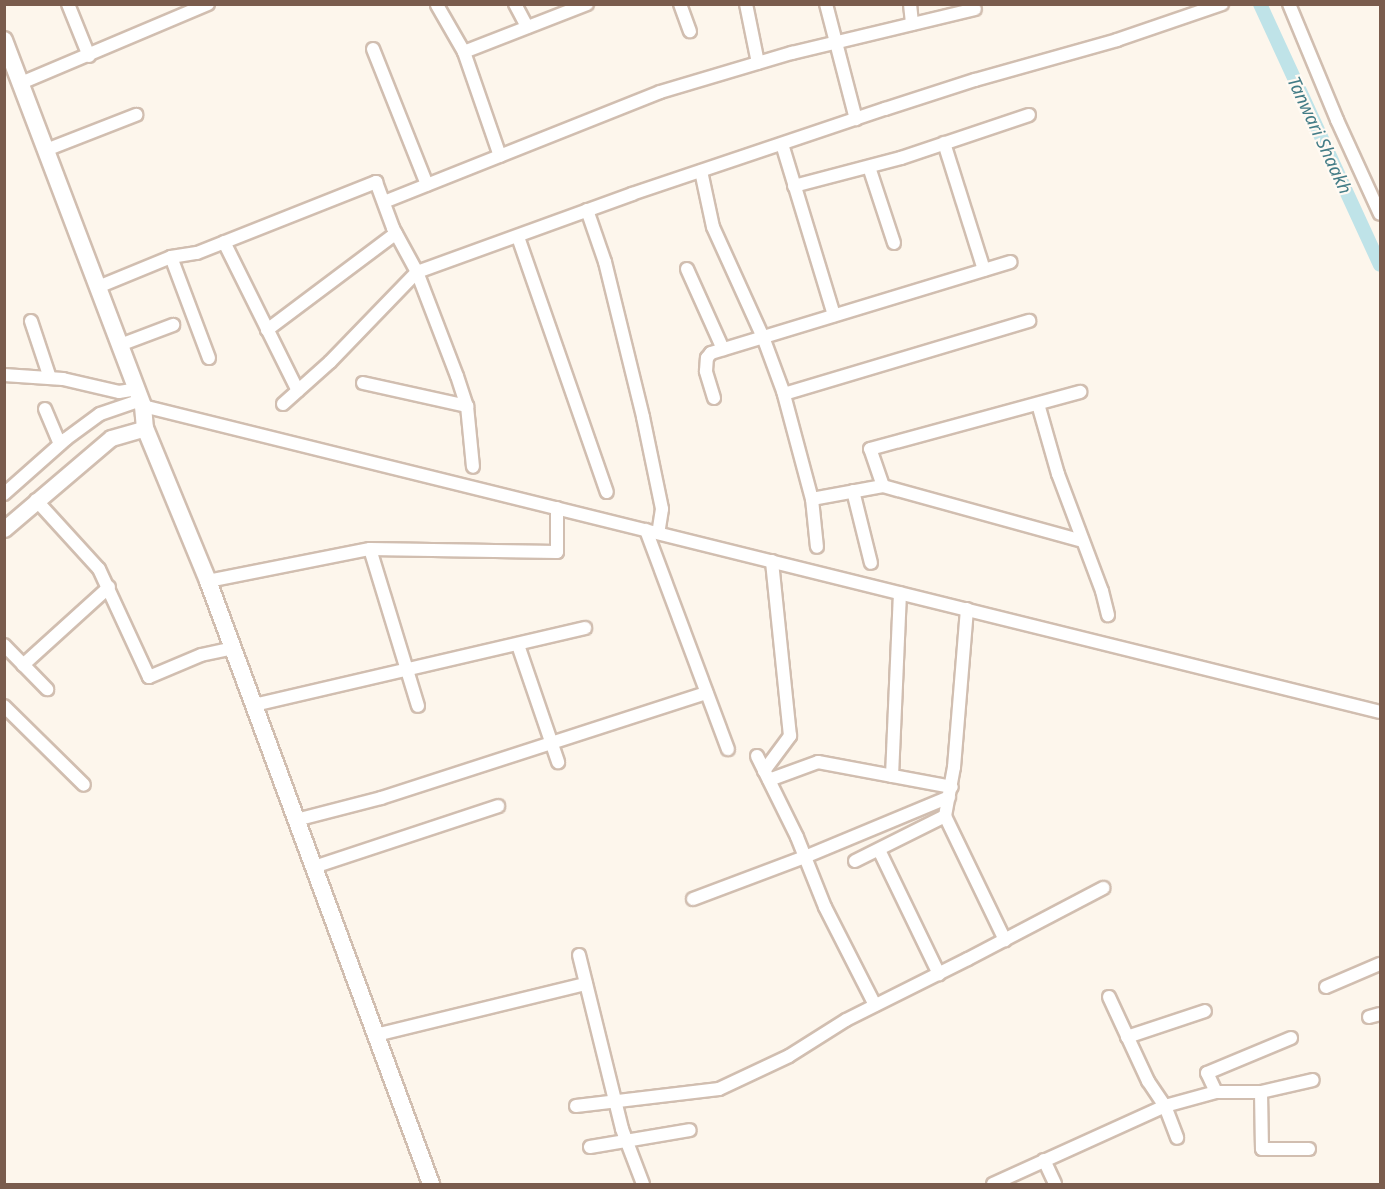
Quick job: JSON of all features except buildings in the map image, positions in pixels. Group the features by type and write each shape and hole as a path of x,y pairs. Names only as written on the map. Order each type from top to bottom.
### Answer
{"main road":[{"path":"4,40 140,398 145,428 208,581 430,1185"}],"street":[{"path":"68,4 89,56"},
{"path":"21,83 208,4"},
{"path":"515,4 527,27"},
{"path":"464,52 587,4"},
{"path":"681,4 690,31"},
{"path":"746,4 758,63"},
{"path":"826,4 834,43 856,118"},
{"path":"910,4 912,24"},
{"path":"283,404 330,362 417,272 587,210 856,118 975,80 1117,40 1222,4"},
{"path":"1289,4 1380,214"},
{"path":"437,5 464,52 500,156"},
{"path":"384,202 660,92 758,63 975,9"},
{"path":"373,49 427,185"},
{"path":"46,150 136,115"},
{"path":"795,186 869,167 1029,115"},
{"path":"944,143 984,270"},
{"path":"782,144 834,315"},
{"path":"869,167 894,243"},
{"path":"701,171 712,227 763,337 784,394 812,499 817,547"},
{"path":"98,287 171,257 197,253 376,182 396,233 417,272 467,406 473,467"},
{"path":"587,210 605,262 643,417 662,509 652,532 728,749"},
{"path":"267,330 396,233"},
{"path":"518,237 607,492"},
{"path":"225,242 298,391"},
{"path":"171,257 209,358"},
{"path":"714,398 706,371 707,358 711,353 1011,262"},
{"path":"687,269 723,349"},
{"path":"32,321 50,378"},
{"path":"784,394 1029,321"},
{"path":"120,345 173,325"},
{"path":"4,375 50,378 119,392 557,508 1380,711"},
{"path":"363,383 467,406"},
{"path":"884,486 870,449 972,419 1080,392"},
{"path":"4,494 60,444 100,414 140,398"},
{"path":"1038,404 1058,474 1102,591 1108,615"},
{"path":"45,409 60,444"},
{"path":"4,530 36,500 111,438 145,428"},
{"path":"812,499 884,486 1083,541"},
{"path":"853,491 871,563"},
{"path":"36,500 99,569 149,677 201,655 233,648"},
{"path":"208,581 370,549 557,552 557,508"},
{"path":"370,549 418,705"},
{"path":"766,776 790,736 772,561"},
{"path":"23,665 109,587"},
{"path":"892,776 900,593"},
{"path":"967,609 951,792 945,816 1005,940"},
{"path":"254,705 585,628"},
{"path":"4,645 47,689"},
{"path":"518,645 558,762"},
{"path":"296,820 381,798 707,693"},
{"path":"4,706 84,785"},
{"path":"757,756 805,857 825,907 874,1005"},
{"path":"766,776 818,762 892,776 951,792"},
{"path":"693,898 805,857 951,792"},
{"path":"314,867 498,806"},
{"path":"855,861 945,816"},
{"path":"879,850 939,974"},
{"path":"576,1106 719,1089 789,1056 874,1005 939,974 1103,888"},
{"path":"579,955 615,1102 642,1185"},
{"path":"1326,987 1380,964"},
{"path":"375,1035 586,984"},
{"path":"1108,997 1148,1081 1165,1106 1177,1138"},
{"path":"1127,1037 1205,1011"},
{"path":"1216,1092 1207,1073 1291,1038"},
{"path":"993,1185 1165,1106 1216,1092 1261,1092 1313,1080"},
{"path":"1261,1092 1262,1149 1309,1149"},
{"path":"590,1147 690,1130"},
{"path":"1044,1160 1055,1185"}],"waterway":[{"name":"Tanwari Shaakh","path":"1260,4 1380,265"}]}
